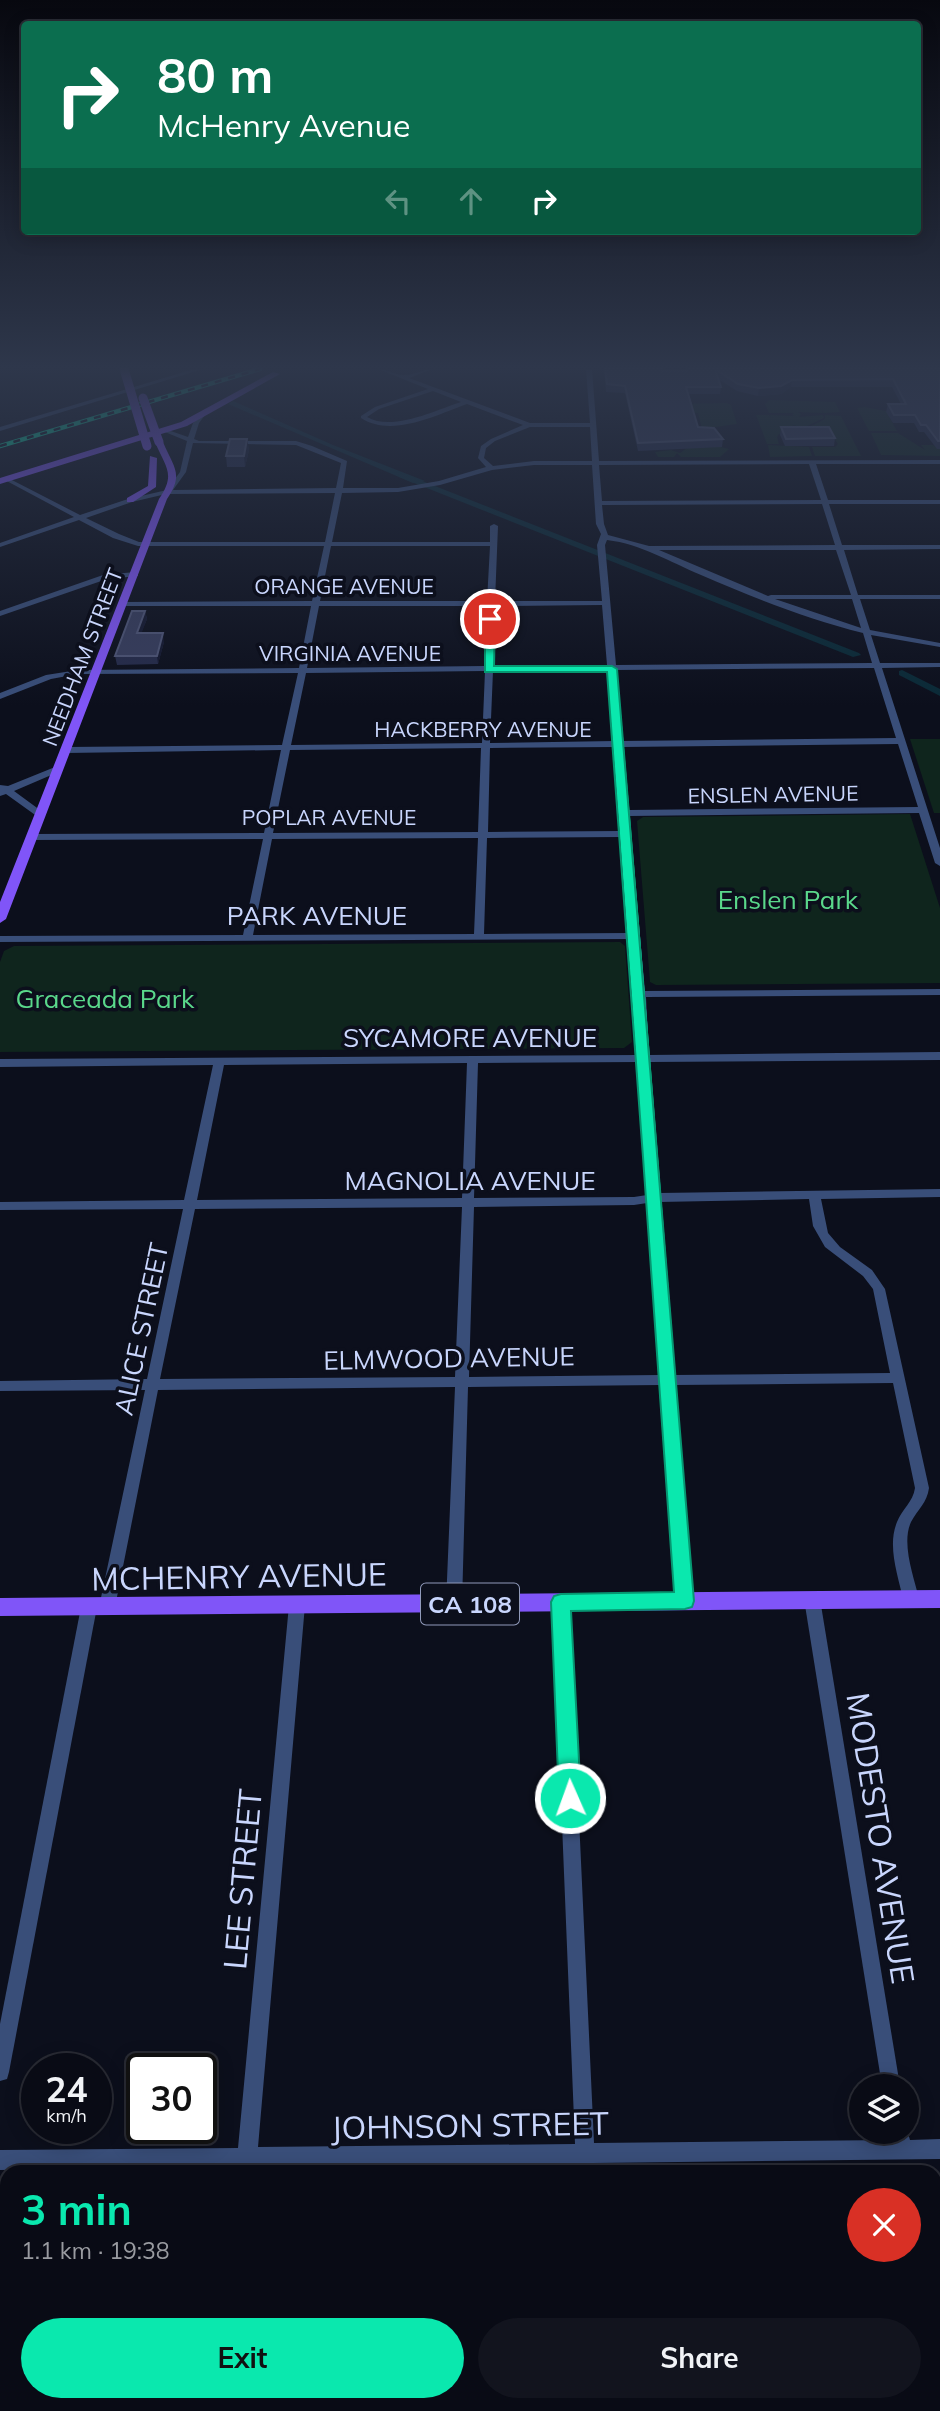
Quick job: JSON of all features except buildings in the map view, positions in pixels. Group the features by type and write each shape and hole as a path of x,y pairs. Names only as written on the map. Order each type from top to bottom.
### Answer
{"main road":[{"path":"131,500 152,487 152,482"},
{"path":"164,482 168,491"},
{"path":"168,491 171,482"},
{"name":"NEEDHAM STREET","path":"0,919 4,901 60,768 168,491"},
{"name":"MCHENRY AVENUE","path":"0,1607 940,1599"}],"street":[{"path":"6,482 131,543 146,545 493,544"},
{"name":"NEEDHAM STREET","path":"168,491 176,482"},
{"path":"247,938 342,482"},
{"path":"0,545 131,500 168,491 340,492 420,487 445,482"},
{"path":"597,482 604,537 602,549 606,603 640,994 653,1198 685,1601"},
{"path":"819,482 922,810 937,845 940,863"},
{"path":"598,503 940,502"},
{"path":"479,937 494,526"},
{"path":"604,537 643,548 825,621 900,641 940,645"},
{"path":"643,548 940,547"},
{"path":"0,606 4,612 111,575 135,573"},
{"path":"764,597 940,597"},
{"name":"ORANGE AVENUE","path":"124,604 606,603"},
{"name":"VIRGINIA AVENUE","path":"97,672 940,665"},
{"path":"0,696 60,674 97,672"},
{"name":"HACKBERRY AVENUE","path":"66,750 900,741"},
{"path":"2,789 60,768"},
{"path":"2,789 41,815"},
{"name":"ENSLEN AVENUE","path":"624,813 922,810"},
{"name":"POPLAR AVENUE","path":"32,837 626,834"},
{"name":"PARK AVENUE","path":"0,939 635,936"},
{"path":"640,994 940,992"},
{"name":"SYCAMORE AVENUE","path":"0,1063 940,1056"},
{"path":"454,1604 473,1060"},
{"name":"ALICE STREET","path":"98,1607 192,1205 219,1061"},
{"name":"MAGNOLIA AVENUE","path":"0,1206 634,1201 653,1198 940,1193"},
{"path":"816,1196 819,1225 823,1235 840,1254 868,1271 879,1289 922,1488 921,1499 904,1522 902,1535 911,1599"},
{"name":"ELMWOOD AVENUE","path":"0,1387 898,1378"},
{"name":"MODESTO AVENUE","path":"812,1599 889,2074"},
{"path":"561,1602 586,2154"},
{"name":"LEE STREET","path":"247,2158 297,1605"},
{"path":"0,2072 98,1607"},
{"name":"JOHNSON STREET","path":"0,2160 247,2158 421,2164 849,2143"},
{"name":"JOHNSON STREET","path":"913,2144 940,2150"}],"green space":[{"path":"910,739 940,739 940,813 934,813"},
{"name":"Enslen Park","path":"910,814 940,908 940,983 656,985 650,982 637,821 643,817"},
{"name":"Graceada Park","path":"620,942 625,946 632,1042 624,1048 0,1052 0,962 4,951 14,946"}],"waterway":[{"path":"418,482 856,655"},
{"path":"902,673 940,693"}],"route":[{"path":"490,619 489,670 612,669 640,994 653,1198 685,1601 561,1602 570,1798"}]}
